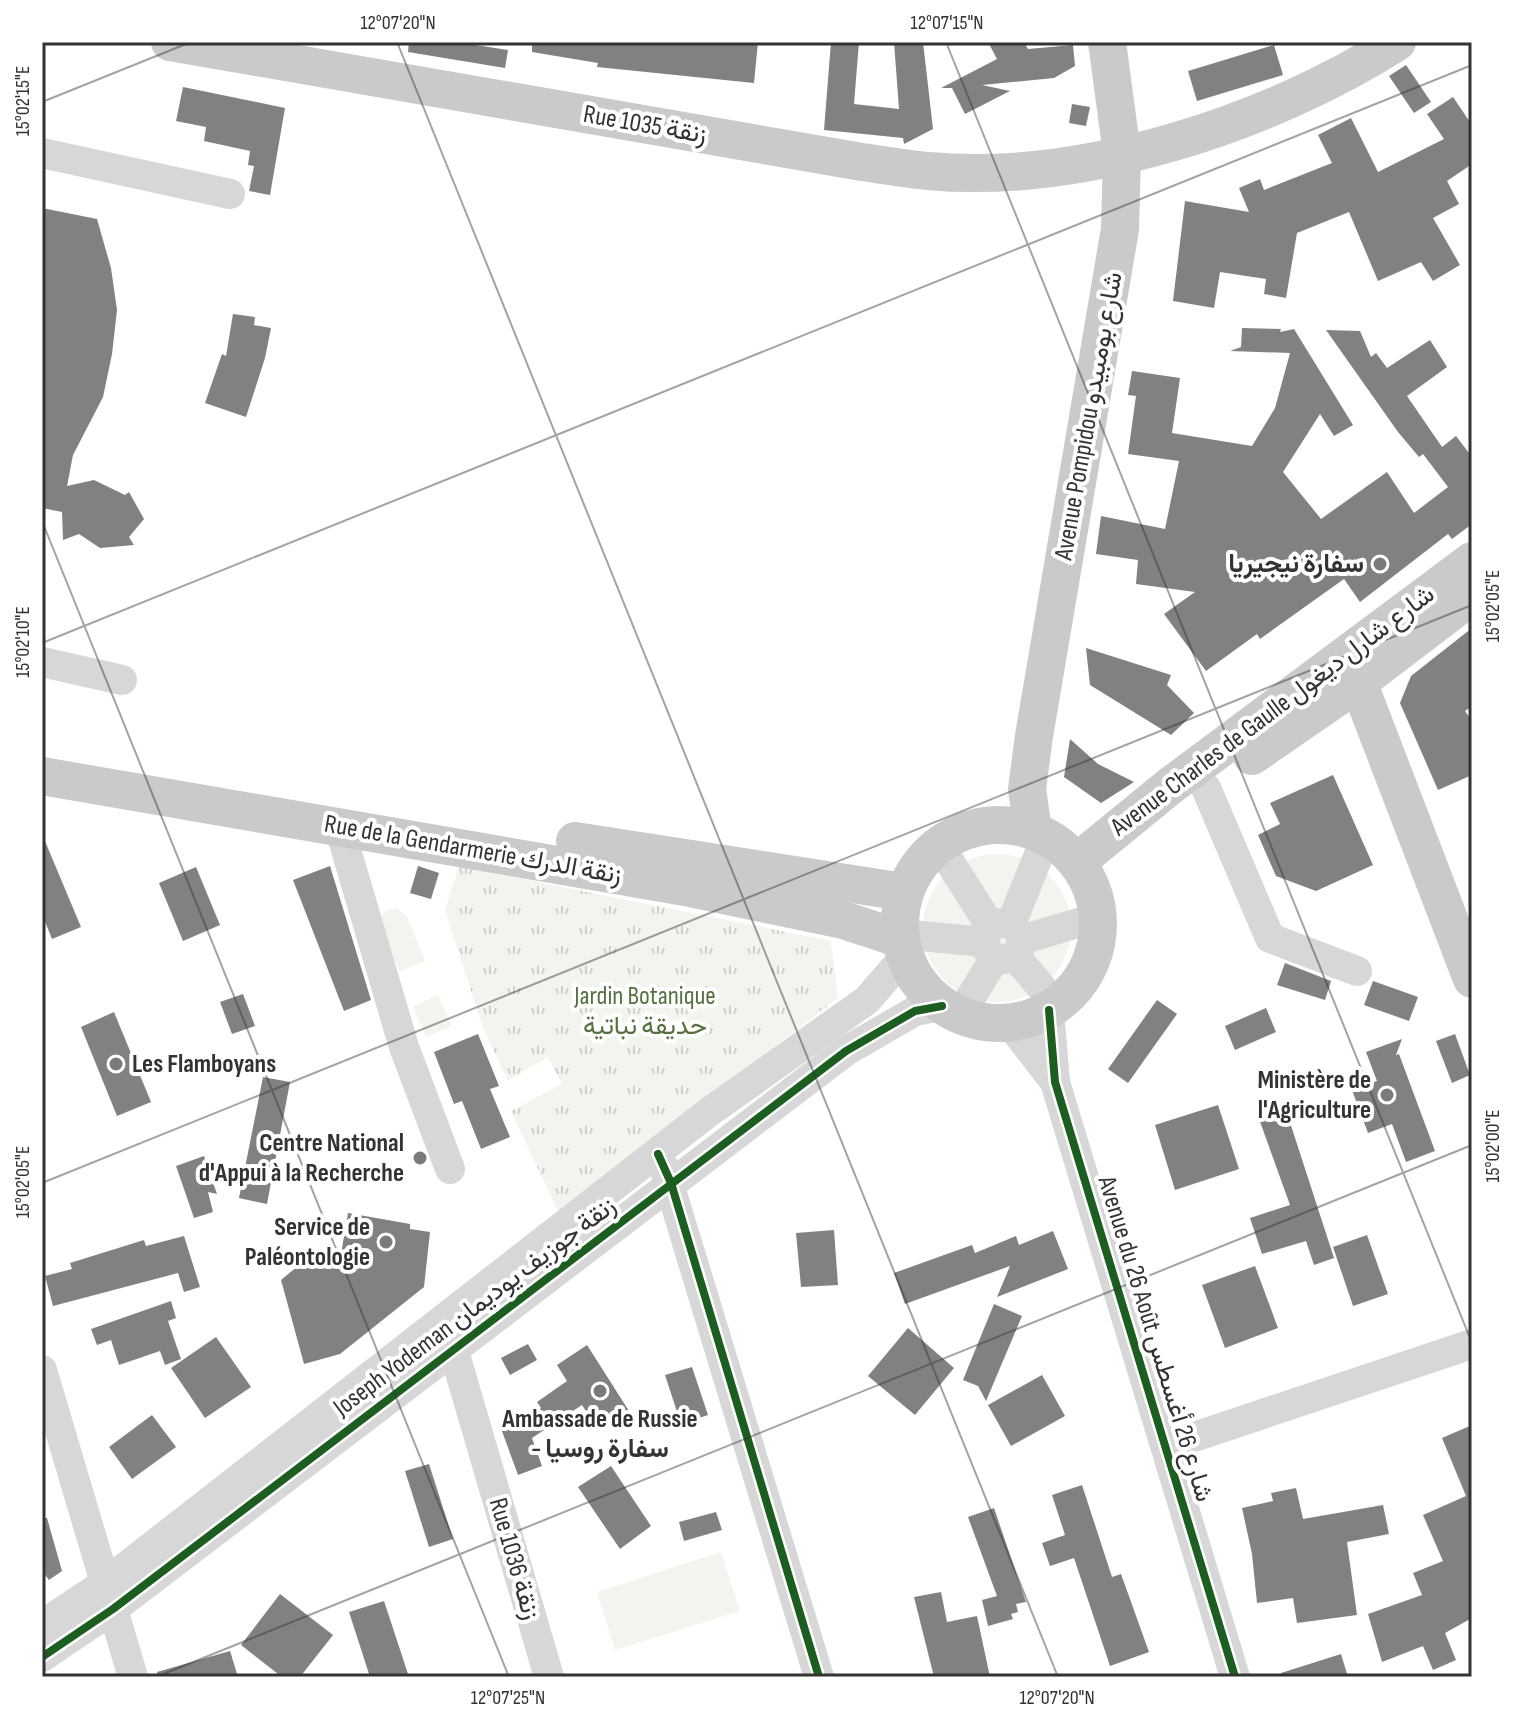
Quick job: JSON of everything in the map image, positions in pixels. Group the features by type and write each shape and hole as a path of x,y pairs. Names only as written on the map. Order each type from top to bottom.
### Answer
{"main road":[{"name":"Rue 1035 زنقة","path":"170,42 929,172 1079,164 1122,154 1205,130 1275,104 1397,42"},
{"name":"Avenue Pompidou شارع بومبيدو","path":"1040,834 1027,789 1120,229 1122,154 1107,42"},
{"name":"Avenue Charles de Gaulle شارع شارل ديغول","path":"1089,890 1123,848 1206,788 1353,668 1472,561"},
{"name":"Avenue Charles de Gaulle شارع شارل ديغول","path":"1089,890 1170,786 1353,668 1471,599"},
{"path":"1353,668 1472,979"},
{"name":"Rue de la Gendarmerie زنقة الدرك","path":"42,753 824,882 904,892"},
{"name":"Rue de la Gendarmerie زنقة الدرك","path":"42,776 700,890 843,920 902,943"},
{"path":"990,825 1027,789"},
{"path":"990,825 1040,834 1089,890 1098,938 1084,976 1053,1008 1010,1024 984,1023 950,1011 919,984 902,943 904,892 922,860 939,845 970,829 990,825"}],"street":[{"path":"42,153 230,194"},
{"path":"42,662 122,680"},
{"path":"1206,788 1270,938 1357,971"},
{"path":"339,826 404,1047 450,1169"},
{"path":"950,1011 1003,941 1040,834"},
{"path":"939,845 1003,941 1053,1008"},
{"path":"902,943 1003,941 1089,890"},
{"name":"Joseph Yodeman زنقة جوزيف يوديمان","path":"42,1657 109,1596 709,1112 867,1000 902,943"},
{"name":"Avenue du 26 Août شارع 26 أغسطس","path":"1053,1008 1055,1082 1235,1677"},
{"name":"Joseph Yodeman زنقة جوزيف يوديمان","path":"42,1625 109,1596 453,1348 846,1051 915,1011 950,1011"},
{"name":"Avenue du 26 Août شارع 26 أغسطس","path":"1010,1024 1055,1082"},
{"path":"658,1154 671,1183 819,1677"},
{"path":"1167,1446 1472,1344"},
{"name":"Rue 1036 زنقة","path":"453,1348 549,1677"},
{"path":"42,1370 133,1677"}],"green space":[{"path":"997,854 1025,859 1050,875 1066,900 1071,928 1066,956 1050,981 1025,997 997,1002 969,997 944,981 928,956 923,928 928,900 944,875 969,859"},
{"name":"Jardin Botanique حديقة نباتية","path":"459,866 831,941 838,998 558,1211 511,1111 562,1084 548,1057 508,1081 483,1028 445,910"},
{"path":"397,908 407,917 425,961 399,972 380,919 385,911"},
{"path":"438,995 452,1026 426,1037 413,1007"},
{"path":"721,1552 740,1611 615,1650 597,1592"}],"building":[{"path":"409,42 456,42 508,50 505,68 408,52"},
{"path":"532,42 758,42 754,83 597,67 598,63 532,52"},
{"path":"831,42 859,42 854,104 899,109 894,42 923,42 933,129 904,144 903,138 824,130"},
{"path":"988,42 1024,42 1028,49 1073,45 1075,66 1054,78 982,85 1010,91 965,114 952,88 941,88 997,59"},
{"path":"1274,45 1283,75 1197,101 1188,71"},
{"path":"1406,65 1431,102 1414,113 1389,76"},
{"path":"183,87 285,108 270,195 249,191 254,166 248,165 250,151 204,141 206,127 176,121"},
{"path":"1453,97 1472,125 1472,164 1447,181 1459,204 1433,218 1460,265 1433,281 1421,262 1378,281 1349,212 1297,233 1286,298 1264,294 1266,279 1220,272 1214,308 1173,301 1185,201 1249,212 1239,188 1260,179 1264,190 1332,163 1318,135 1351,118 1378,172 1444,139 1427,114"},
{"path":"1072,104 1090,107 1086,126 1069,123"},
{"path":"42,208 97,219 111,268 117,310 112,354 103,397 73,455 67,486 94,480 125,495 129,492 144,519 129,537 134,545 100,548 79,534 63,540 62,512 42,508"},
{"path":"233,314 255,317 254,325 271,328 246,417 205,403 222,354 226,356"},
{"path":"1242,328 1281,329 1280,332 1294,329 1353,425 1334,436 1320,414 1283,472 1321,519 1387,472 1414,513 1448,487 1423,454 1419,457 1398,432 1326,330 1360,331 1371,357 1376,353 1387,368 1430,340 1447,367 1407,396 1442,447 1456,436 1472,457 1472,524 1452,539 1448,534 1360,602 1344,579 1260,639 1257,634 1206,671 1164,614 1195,592 1136,584 1138,560 1096,554 1101,516 1165,529 1179,461 1128,454 1136,396 1128,395 1132,371 1180,378 1172,433 1252,446 1275,408 1290,353 1230,351 1241,347"},
{"path":"1472,628 1472,706 1465,711 1472,721 1472,775 1438,790 1400,703 1411,676"},
{"path":"1086,648 1171,675 1167,685 1194,713 1171,735 1090,685"},
{"path":"1070,739 1098,764 1134,782 1101,803 1064,777"},
{"path":"1333,775 1373,865 1316,891 1276,876 1258,835 1280,824 1270,803"},
{"path":"42,834 81,927 52,939 42,914"},
{"path":"330,866 371,1000 344,1011 293,880"},
{"path":"418,866 439,873 431,899 410,893"},
{"path":"196,867 220,925 183,941 159,883"},
{"path":"1285,963 1331,981 1325,1000 1277,985"},
{"path":"1373,981 1418,997 1409,1021 1364,1005"},
{"path":"243,994 255,1026 232,1034 220,1002"},
{"path":"1157,1000 1177,1014 1128,1083 1108,1069"},
{"path":"1266,1008 1276,1032 1235,1050 1225,1026"},
{"name":"Les Flamboyans","path":"114,1012 151,1102 117,1116 81,1027"},
{"path":"478,1034 499,1086 490,1089 510,1137 481,1149 462,1101 454,1104 434,1052"},
{"path":"1455,1034 1470,1075 1452,1083 1436,1041"},
{"path":"1402,1039 1396,1055 1399,1054 1435,1151 1406,1162 1392,1124 1368,1133 1352,1090 1377,1081 1366,1052"},
{"path":"263,1077 290,1082 267,1204 239,1198"},
{"path":"1218,1105 1239,1169 1175,1190 1155,1125"},
{"path":"1285,1107 1334,1258 1314,1265 1306,1241 1262,1254 1250,1218 1290,1205 1258,1116"},
{"path":"204,1156 217,1194 208,1192 213,1212 194,1218 176,1166"},
{"path":"348,1213 410,1224 410,1229 430,1232 424,1287 340,1354 304,1364 281,1280 310,1256 340,1260"},
{"path":"834,1230 838,1285 801,1287 796,1233"},
{"path":"1053,1231 1068,1269 997,1297 1010,1266 905,1304 894,1273 972,1245 975,1253 1016,1236 1019,1245"},
{"path":"1367,1235 1388,1294 1353,1306 1333,1247"},
{"path":"184,1236 200,1287 184,1292 178,1273 53,1306 45,1276 72,1269 70,1263 144,1240 146,1246"},
{"path":"1255,1266 1278,1328 1225,1348 1202,1285"},
{"path":"171,1301 176,1318 168,1321 181,1359 165,1365 160,1351 119,1365 111,1340 97,1345 91,1329"},
{"path":"994,1304 1022,1316 986,1401 978,1386 963,1380"},
{"path":"908,1328 954,1368 915,1415 868,1376"},
{"path":"216,1337 251,1387 205,1418 171,1368"},
{"path":"528,1344 537,1360 510,1375 501,1358"},
{"path":"587,1345 629,1411 598,1430 582,1405 532,1438 542,1466 518,1475 499,1423 541,1408 537,1402 567,1381 557,1365"},
{"path":"692,1367 708,1415 681,1424 665,1375"},
{"path":"1042,1375 1065,1416 1011,1446 988,1405"},
{"path":"152,1415 176,1447 132,1479 109,1447"},
{"path":"1472,1425 1472,1618 1445,1633 1456,1660 1433,1670 1423,1646 1382,1662 1368,1614 1422,1595 1413,1573 1443,1561 1423,1515 1466,1496 1442,1438"},
{"path":"429,1464 453,1539 429,1547 405,1471"},
{"path":"611,1466 651,1526 620,1549 578,1487"},
{"path":"1082,1485 1112,1577 1121,1574 1149,1652 1110,1666 1074,1558 1050,1566 1042,1543 1065,1535 1052,1495"},
{"path":"1296,1488 1303,1519 1383,1505 1389,1534 1347,1542 1357,1615 1297,1623 1293,1598 1257,1603 1252,1554 1242,1508 1273,1501 1271,1493"},
{"path":"994,1508 1026,1602 1016,1604 1018,1612 1011,1614 1013,1619 988,1626 982,1600 997,1596 968,1517"},
{"path":"716,1512 722,1530 684,1541 679,1522"},
{"path":"42,1518 47,1518 62,1571 49,1580 42,1571"},
{"path":"941,1592 947,1622 977,1616 990,1677 934,1677 914,1597"},
{"path":"280,1594 333,1635 300,1677 282,1677 241,1645"},
{"path":"384,1601 409,1677 370,1677 349,1612"},
{"path":"230,1651 238,1677 158,1677 157,1672"},
{"path":"1341,1654 1348,1677 1282,1677 1281,1673"}],"cycle path":[{"path":"42,1657 113,1609 846,1051 915,1011 942,1006"},
{"path":"1049,1010 1055,1082 1235,1677"},
{"path":"658,1154 671,1183 819,1677"}],"place":[{"name":"سفارة نيجيريا","path":"1380,564"},
{"name":"Les Flamboyans","path":"116,1064"},
{"name":"Ministère de l'Agriculture","path":"1387,1095"},
{"name":"Centre National d'Appui à la Recherche","path":"420,1158"},
{"name":"Service de Paléontologie","path":"386,1242"},
{"name":"Ambassade de Russie - سفارة روسيا","path":"600,1391"}]}
